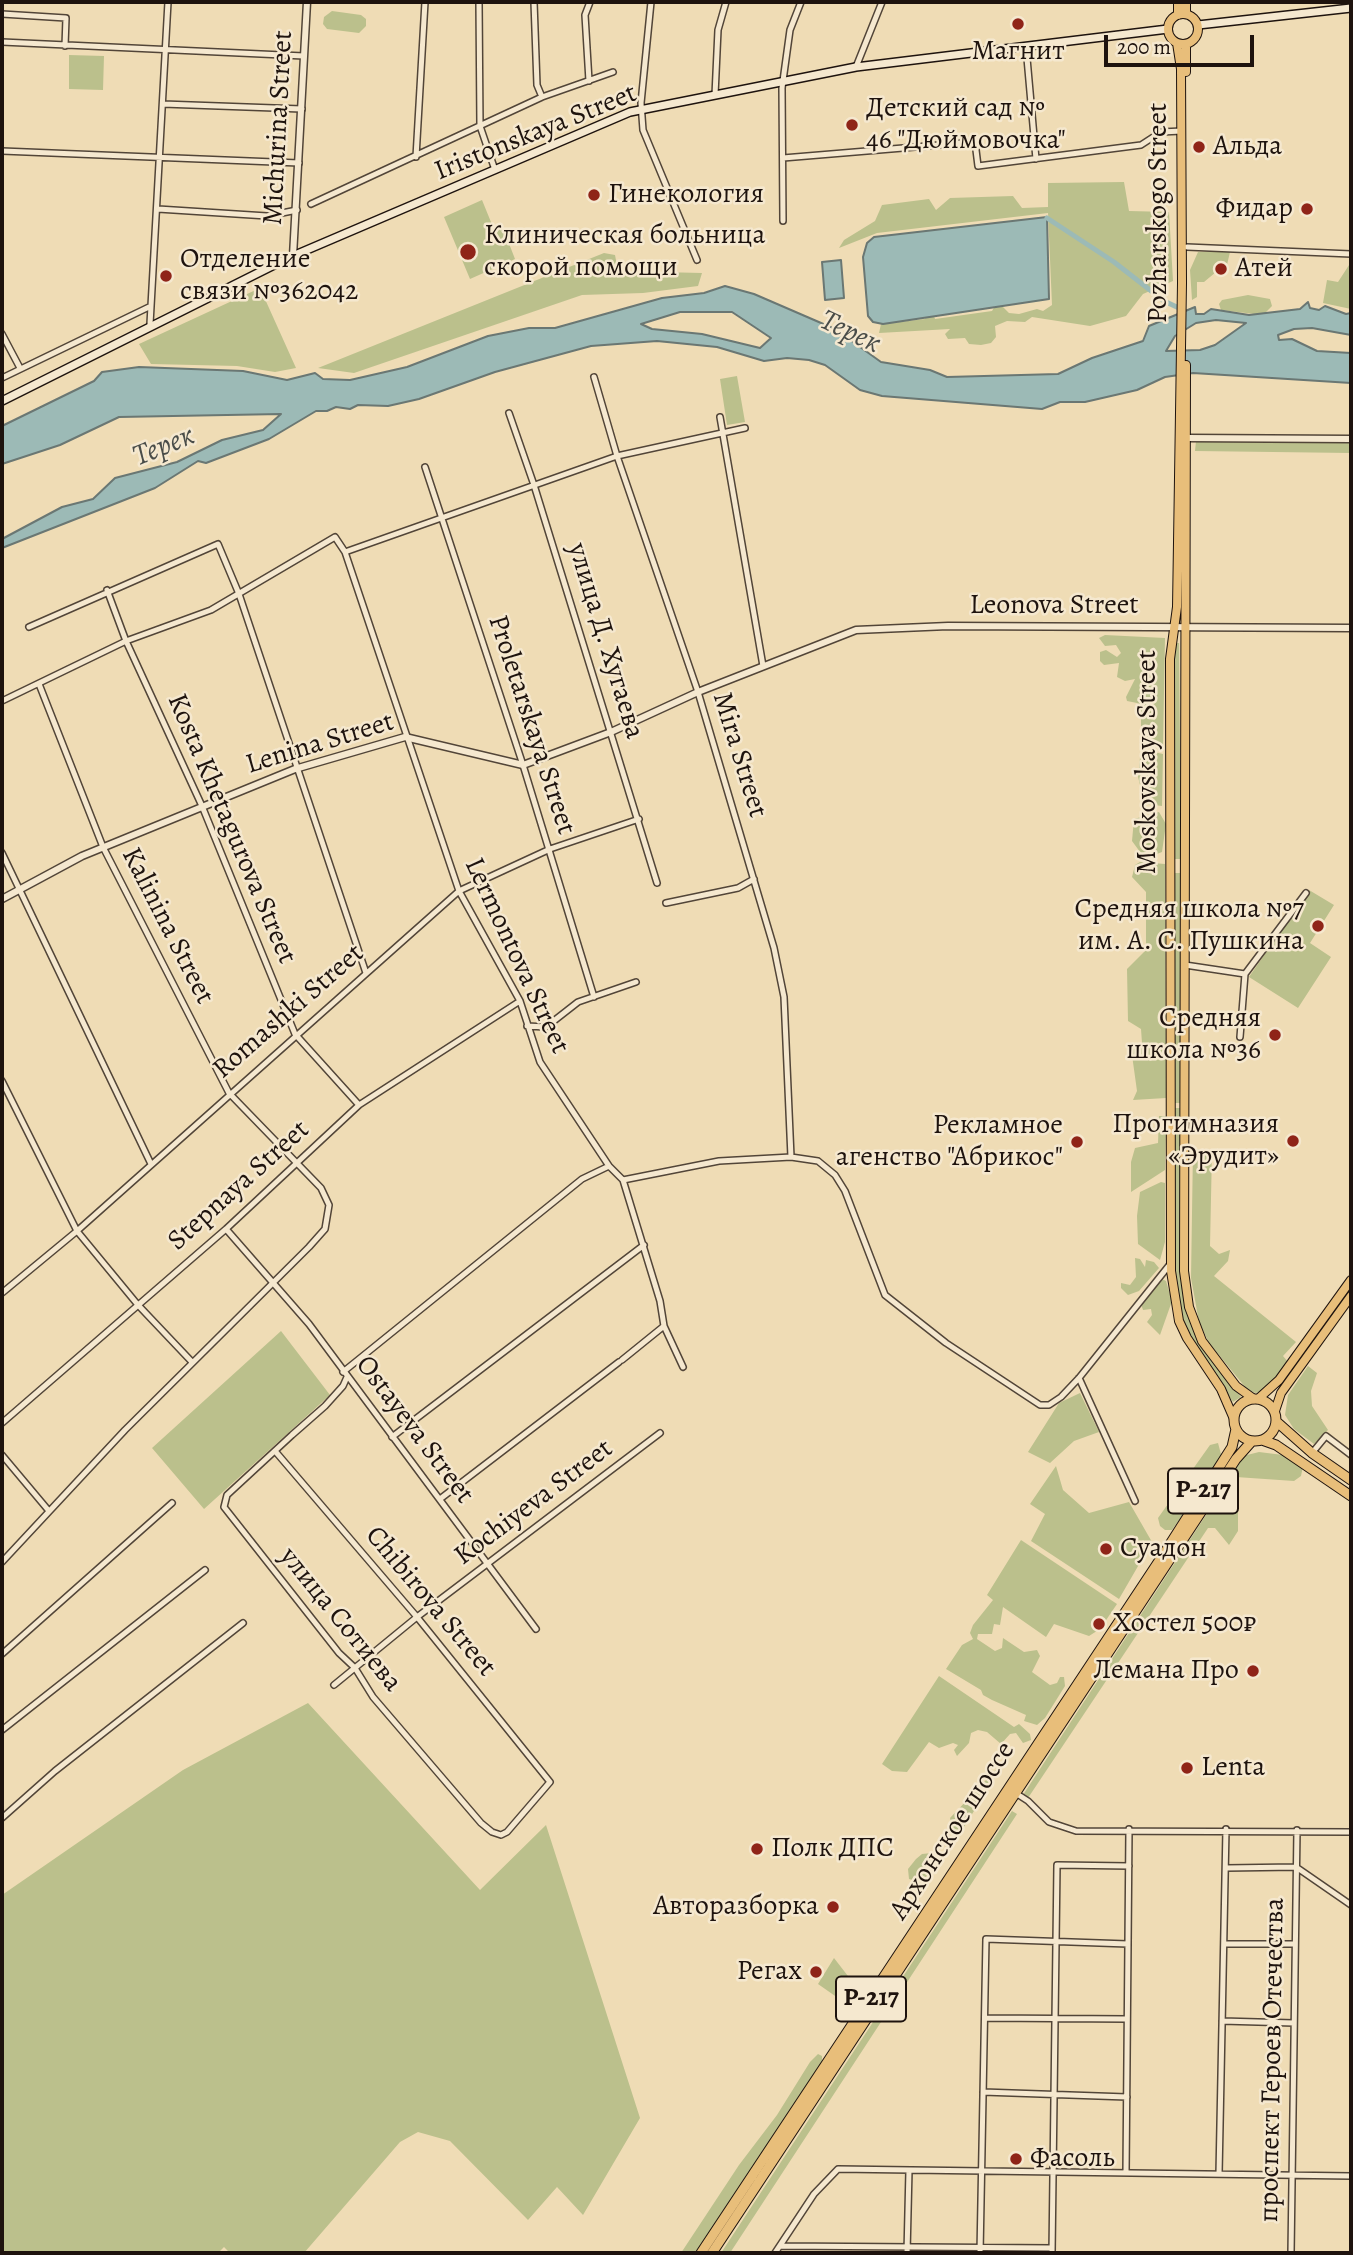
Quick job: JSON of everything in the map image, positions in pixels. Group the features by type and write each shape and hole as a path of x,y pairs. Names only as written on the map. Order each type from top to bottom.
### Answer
{"highway":[{"path":"1257,1441 1273,1432 1277,1422 1275,1411 1269,1403 1256,1399 1238,1407 1235,1424 1257,1441 1276,1445 1351,1496"},
{"path":"1277,1422 1312,1453 1351,1480"},
{"name":"Архонское шоссе","path":"712,2253 1232,1447 1235,1424"},
{"name":"Архонское шоссе","path":"701,2253 1236,1459 1257,1441"}],"main road":[{"path":"1178,2 1182,14 1198,25 1351,8"},
{"path":"1186,2 1182,14 1171,20 1168,29 1182,43 1194,39 1198,25"},
{"name":"Iristonskaya Street","path":"2,401 150,324 293,256 606,121 641,110 856,67 1168,29"},
{"name":"Pozharskogo Street","path":"1182,43 1184,383"},
{"name":"Pozharskogo Street","path":"1182,43 1187,247 1184,283"},
{"name":"Moskovskaya Street","path":"1184,383 1187,438 1187,1294 1202,1341 1236,1385 1256,1399"},
{"name":"Moskovskaya Street","path":"1184,383 1177,607 1170,652 1171,1263 1179,1321 1192,1349 1222,1389 1235,1424"},
{"path":"1256,1399 1279,1381 1351,1280"},
{"path":"1275,1411 1281,1393 1351,1296"}],"street":[{"path":"150,324 169,2"},
{"name":"Michurina Street","path":"293,256 307,2"},
{"path":"416,157 425,2"},
{"path":"479,2 480,126 495,170"},
{"path":"534,2 537,85 542,97"},
{"path":"589,81 585,15 590,2"},
{"path":"651,2 641,110 643,130 697,260"},
{"path":"715,96 718,30 726,2"},
{"path":"783,221 783,82 790,30 801,2"},
{"path":"856,67 882,2"},
{"path":"2,14 66,18 65,46"},
{"path":"2,42 304,56"},
{"path":"1026,47 1035,159"},
{"name":"Iristonskaya Street","path":"311,204 542,97 613,72"},
{"path":"163,104 302,109"},
{"path":"783,158 975,142 978,166 1141,145 1161,132 1182,131"},
{"path":"2,150 299,163"},
{"path":"158,209 267,216 297,210"},
{"path":"1187,247 1197,245 1351,254"},
{"path":"2,378 149,307"},
{"path":"2,334 20,368"},
{"name":"Mira Street","path":"594,377 617,456 698,692 754,879 784,996 791,1157"},
{"name":"улица Д. Хугаева","path":"509,413 534,485 657,883"},
{"path":"720,417 762,666"},
{"path":"2,701 126,641 211,611 335,537 345,551 617,456 745,428"},
{"path":"1187,438 1351,439"},
{"name":"Proletarskaya Street","path":"425,467 550,849 594,997"},
{"path":"29,626 218,544 239,594 295,769 366,972"},
{"name":"Lermontova Street","path":"345,551 405,737 459,891 520,1001 540,1062 609,1166 623,1180"},
{"name":"Kosta Khetagurova Street","path":"107,590 126,641 202,806 295,1034 359,1105"},
{"name":"Leonova Street","path":"698,692 839,635 876,628 1351,628"},
{"name":"Kalinina Street","path":"39,684 103,847 229,1093 297,1163"},
{"path":"523,765 611,732 698,692"},
{"name":"Lenina Street","path":"2,899 103,847 202,806 295,769 405,737 523,765"},
{"name":"Romashki Street","path":"2,1293 77,1231 295,1034 459,891 550,849 639,819"},
{"path":"2,853 17,890 151,1164"},
{"path":"666,904 738,888 754,879"},
{"path":"1240,1037 1245,974 1306,893"},
{"path":"1185,965 1245,974"},
{"path":"527,1026 546,1027 561,1012 636,982"},
{"name":"Stepnaya Street","path":"2,1423 226,1228 359,1105 520,1001"},
{"path":"2,1081 77,1231 138,1305 192,1362"},
{"path":"683,1367 664,1326 644,1245 623,1180 719,1161 791,1157 824,1164 845,1191 880,1287 893,1301 946,1343 1034,1403 1049,1405 1079,1378 1171,1263"},
{"path":"2,1562 192,1362 325,1229 328,1199 297,1163"},
{"name":"улица Сотиева","path":"550,1782 507,1832 501,1835 492,1832 373,1697 355,1668 339,1653 224,1507 227,1495 336,1395 345,1374 582,1179 609,1166"},
{"name":"Ostayeva Street","path":"226,1228 256,1267 274,1282 536,1629"},
{"path":"392,1437 644,1245"},
{"path":"440,1499 664,1326"},
{"path":"1079,1378 1135,1500"},
{"name":"Kochiyeva Street","path":"334,1685 417,1617 660,1433"},
{"path":"1312,1453 1326,1436 1351,1455"},
{"name":"Chibirova Street","path":"275,1451 417,1617 550,1782"},
{"path":"2,1455 49,1511"},
{"path":"2,1654 172,1503"},
{"path":"2,1730 205,1570"},
{"path":"2,1818 55,1771 243,1623"},
{"path":"1012,1791 1028,1801 1038,1814 1063,1828 1351,1832"},
{"path":"1126,2173 1129,1829"},
{"path":"1219,2174 1226,1829"},
{"name":"проспект Героев Отечества","path":"1291,2253 1297,1830"},
{"path":"780,2246 1052,2251 1057,1865 1129,1866"},
{"path":"1226,1868 1296,1867 1351,1905"},
{"path":"980,2251 986,1939 1128,1944"},
{"path":"1224,1944 1295,1944"},
{"path":"985,2018 1127,2019"},
{"path":"1222,2021 1294,2023"},
{"path":"982,2092 1127,2097"},
{"path":"775,2253 814,2194 838,2169 1351,2176"},
{"path":"907,2250 909,2170"}],"green space":[{"path":"332,11 361,15 366,19 366,26 359,33 327,29 323,24 324,17"},
{"path":"69,55 104,56 103,90 69,89"},
{"path":"1124,182 1129,211 1169,212 1173,281 1143,294 1126,316 1090,326 1032,317 1025,322 1007,321 995,326 996,337 991,343 981,345 969,344 965,338 948,339 945,334 950,329 879,333 881,324 925,319 926,315 934,316 935,319 992,311 995,306 1002,306 1009,313 1019,314 1037,309 1043,311 1052,305 1048,213 877,233 839,248 844,240 875,221 882,205 929,199 936,210 950,198 1013,196 1022,208 1048,207 1048,183"},
{"path":"482,200 493,227 501,223 515,259 470,279 444,217"},
{"path":"1198,252 1230,252 1226,269 1216,272 1204,282 1197,282 1197,297 1192,300 1190,270"},
{"path":"604,253 615,255 618,271 702,273 698,286 643,293 582,295 354,373 318,368"},
{"path":"1351,262 1351,309 1323,303 1327,280 1338,282"},
{"path":"260,288 296,368 275,372 237,366 151,364 139,344"},
{"path":"1248,295 1270,299 1272,306 1263,315 1221,310 1219,304 1222,300"},
{"path":"737,376 745,422 727,425 720,379"},
{"path":"1196,441 1351,442 1351,453 1195,451"},
{"path":"1105,635 1165,638 1163,746 1141,744 1141,708 1137,703 1127,701 1126,697 1135,679 1125,681 1117,677 1119,663 1104,665 1100,661 1100,652 1106,650 1117,657 1121,653 1116,645 1105,646 1099,638"},
{"path":"1173,643 1179,643 1181,859 1174,859"},
{"path":"1154,752 1163,754 1162,806 1145,804 1138,777 1140,758"},
{"path":"1159,812 1166,824 1162,852 1149,857 1143,856 1132,841 1134,819"},
{"path":"1140,862 1165,864 1166,1098 1133,1100 1137,1091 1133,1046 1142,1043 1141,1029 1128,1021 1127,969 1146,950 1146,892 1132,877 1135,865"},
{"path":"1172,873 1182,873 1182,1103 1173,1103"},
{"path":"1309,890 1334,905 1310,943 1331,957 1298,1008 1249,977"},
{"path":"1173,1108 1183,1108 1181,1275 1205,1350 1241,1397 1233,1402 1193,1345 1181,1316 1173,1268"},
{"path":"1159,1116 1166,1116 1165,1170 1131,1192 1131,1162 1135,1148 1158,1143"},
{"path":"1193,1149 1212,1150 1210,1246 1219,1254 1230,1250 1228,1261 1214,1276 1296,1342 1283,1356 1289,1363 1264,1392 1255,1393 1246,1388 1209,1343 1199,1322 1191,1278"},
{"path":"1161,1182 1165,1183 1165,1242 1160,1260 1138,1244 1137,1216 1140,1192"},
{"path":"1135,1258 1140,1259 1145,1267 1146,1260 1154,1262 1159,1268 1139,1291 1128,1295 1121,1288 1121,1283 1130,1285 1136,1277"},
{"path":"1160,1278 1166,1281 1172,1301 1160,1335 1147,1322 1152,1315 1151,1309 1143,1310 1141,1304"},
{"path":"281,1331 330,1395 204,1509 152,1448"},
{"path":"1308,1366 1317,1373 1311,1391 1312,1406 1328,1430 1314,1444 1294,1429 1285,1415 1288,1395"},
{"path":"1080,1393 1099,1432 1074,1441 1050,1463 1028,1452 1059,1403"},
{"path":"1218,1443 1222,1458 1172,1530 1165,1530 1160,1526 1158,1518 1210,1445"},
{"path":"1259,1452 1283,1455 1303,1466 1301,1476 1294,1481 1236,1477 1235,1466 1243,1456"},
{"path":"1056,1466 1063,1490 1089,1513 1129,1502 1152,1542 1119,1599 1031,1541 1045,1514 1030,1504"},
{"path":"1221,1506 1233,1507 1238,1513 1238,1531 1229,1545 1215,1528 1208,1528 1026,1801 1021,1798 1208,1512"},
{"path":"1021,1540 1117,1604 1100,1629 1089,1636 1054,1624 1046,1637 1003,1607 1000,1625 994,1624 992,1634 978,1634 977,1639 995,1651 1002,1648 1003,1638 1024,1652 1037,1650 1040,1656 1032,1672 1050,1685 1064,1677 1065,1686 1045,1718 1037,1725 1024,1721 1026,1715 983,1695 981,1690 946,1669 962,1645 973,1639 970,1633 973,1625 993,1600 987,1595"},
{"path":"939,1676 1014,1727 1019,1724 1030,1734 1031,1740 1023,1743 1016,1733 1010,1734 1001,1744 987,1732 978,1730 971,1733 969,1743 957,1756 954,1750 958,1745 953,1743 939,1748 929,1742 907,1772 892,1771 882,1764"},
{"path":"308,1703 480,1890 546,1825 640,2118 583,2215 557,2187 528,2220 450,2141 418,2132 400,2142 304,2253 230,2253 224,2247 218,2253 2,2253 2,1895 183,1770"},
{"path":"1007,1758 959,1835 955,1836 950,1818"},
{"path":"1012,1811 1017,1814 730,2253 721,2253"},
{"path":"932,1853 939,1857 922,1883 909,1879 908,1869 916,1859 922,1854"},
{"path":"834,1958 858,1989 848,2005 818,1984"},
{"path":"818,2054 822,2056 822,2061 696,2253 681,2253 739,2165"}],"water":[{"path":"1047,217 1049,299 883,324 873,322 868,316 863,257 867,243 874,237"},
{"path":"841,260 844,298 825,300 822,262"},
{"path":"725,286 754,294 835,329 881,362 930,370 947,377 1058,374 1092,358 1143,341 1149,326 1195,307 1196,314 1204,314 1211,309 1249,315 1300,309 1308,302 1310,308 1319,310 1325,306 1346,314 1351,313 1351,335 1312,328 1294,329 1278,335 1279,340 1292,339 1317,351 1351,353 1351,383 1193,373 1165,377 1137,390 1085,402 1060,402 1042,409 882,396 860,390 825,365 809,360 787,358 764,361 717,347 657,341 591,346 495,372 419,399 388,406 358,405 350,409 336,407 327,411 316,411 269,439 206,463 198,461 155,488 2,548 2,539 62,507 93,499 115,478 177,462 222,440 263,430 281,414 119,417 60,445 2,464 2,426 94,381 102,372 139,367 243,371 287,380 315,373 323,379 350,380 407,367 488,336 529,328 555,328 662,298 704,293","holes":["680,312 732,312 771,338 760,348 702,334 652,329 641,324","1216,320 1246,323 1215,345 1200,350 1166,351 1175,336 1196,323"]}],"waterway":[{"path":"1047,218 1114,262 1164,301 1181,309"}],"place":[{"name":"Магнит","path":"1018,24"},
{"name":"Детский сад № 46 \"Дюймовочка\"","path":"852,125"},
{"name":"Альда","path":"1199,147"},
{"name":"Гинекология","path":"594,195"},
{"name":"Фидар","path":"1307,209"},
{"name":"Клиническая больница скорой помощи","path":"468,252"},
{"name":"Атей","path":"1221,269"},
{"name":"Отделение связи №362042","path":"166,276"},
{"name":"Средняя школа №7 им. А. С. Пушкина","path":"1318,926"},
{"name":"Средняя школа №36","path":"1275,1035"},
{"name":"Прогимназия «Эрудит»","path":"1293,1141"},
{"name":"Рекламное агенство \"Абрикос\"","path":"1077,1142"},
{"name":"Суадон","path":"1106,1549"},
{"name":"Хостел 500₽","path":"1099,1624"},
{"name":"Лемана Про","path":"1253,1671"},
{"name":"Lenta","path":"1187,1768"},
{"name":"Полк ДПС","path":"757,1849"},
{"name":"Авторазборка","path":"833,1907"},
{"name":"Регах","path":"816,1972"},
{"name":"Фасоль","path":"1016,2159"}],"water label":[{"name":"Терек","path":"850,333"},
{"name":"Терек","path":"164,447"}]}
